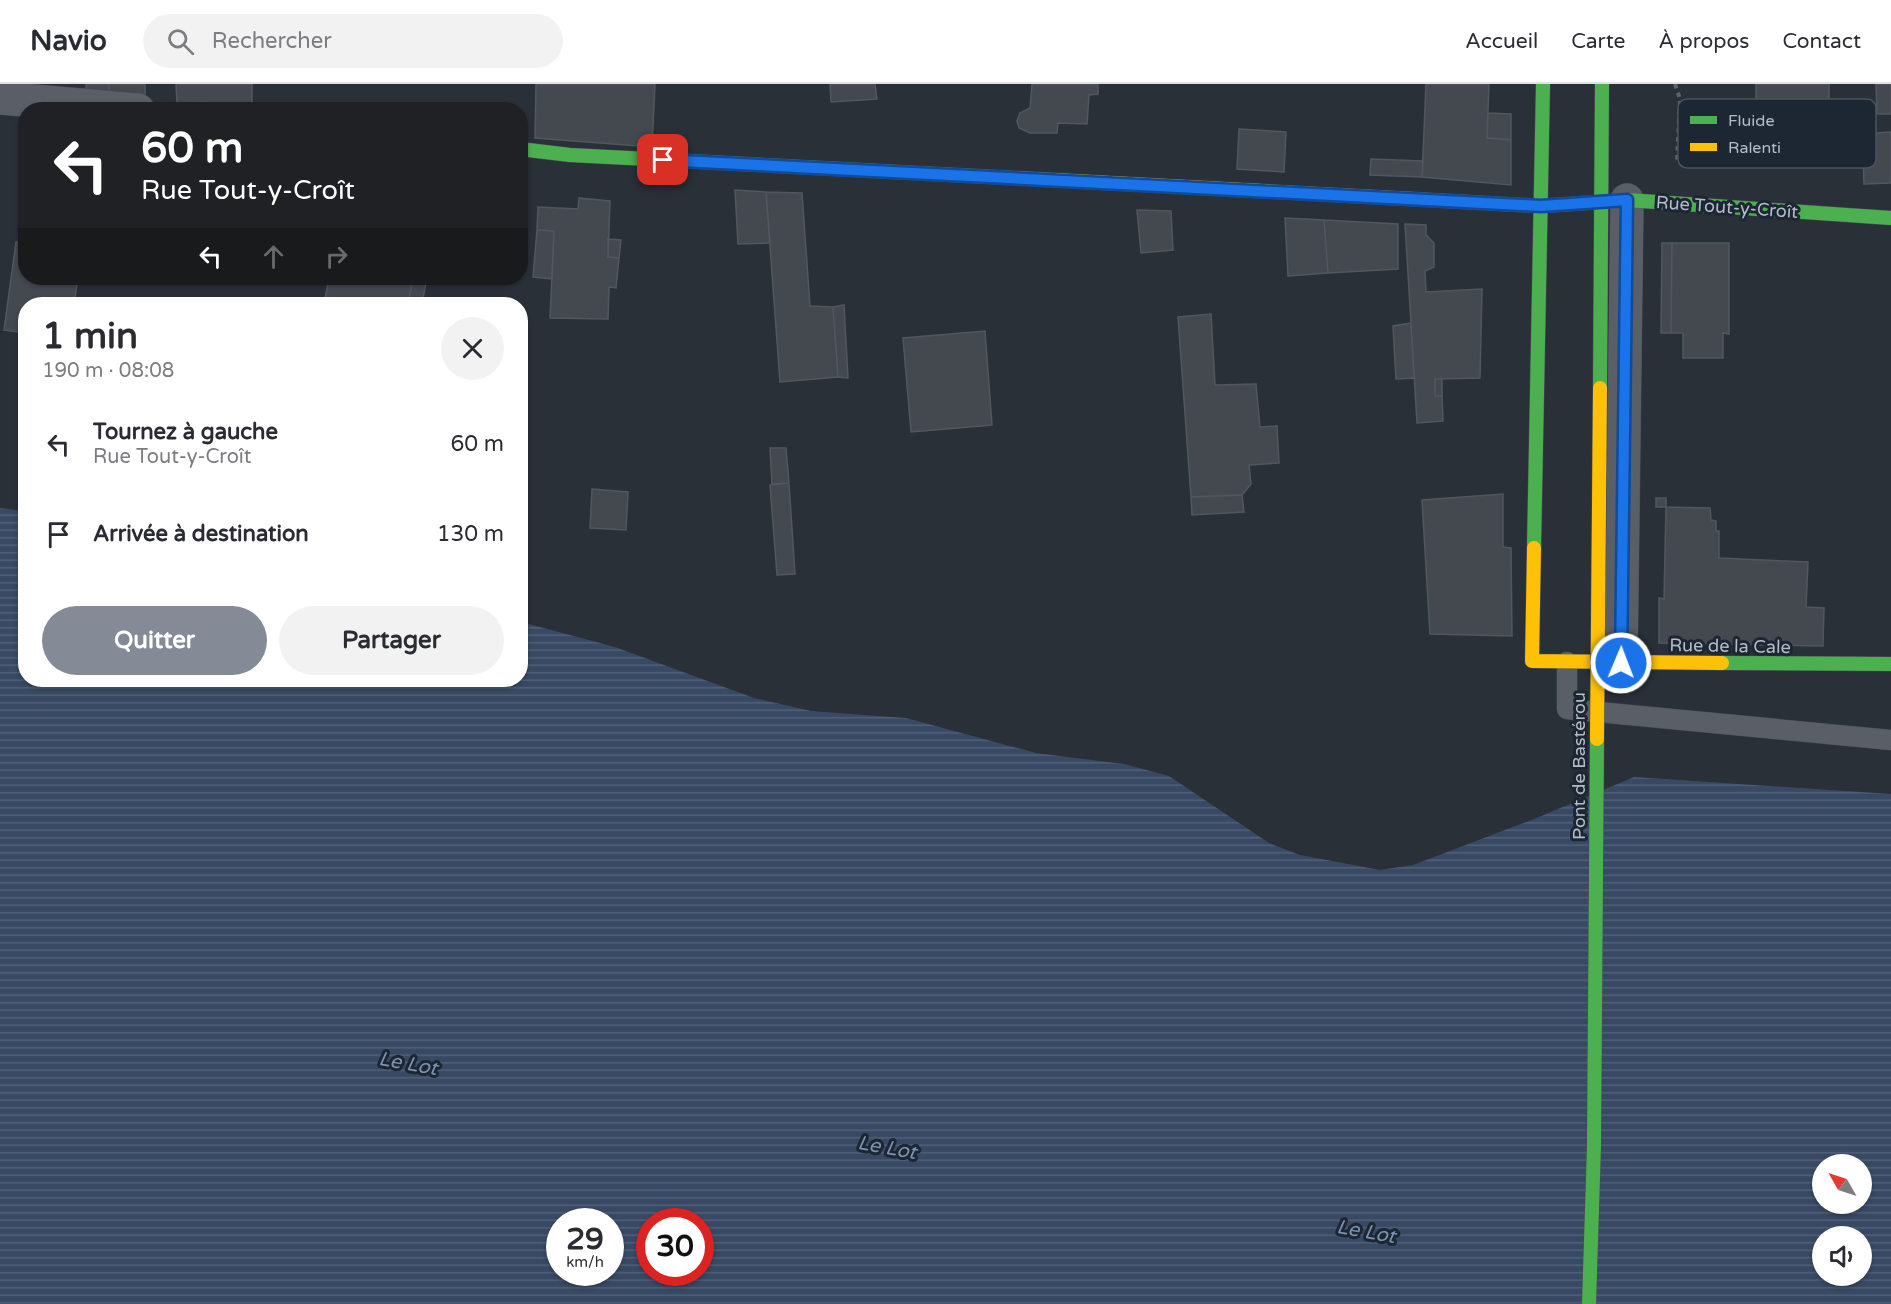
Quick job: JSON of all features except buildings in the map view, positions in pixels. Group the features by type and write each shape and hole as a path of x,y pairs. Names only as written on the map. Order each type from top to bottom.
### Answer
{"street":[{"path":"1541,206 1542,84"},
{"name":"Pont de Bastérou","path":"1589,1304 1594,1134 1602,84"},
{"path":"0,98 46,102"},
{"name":"Rue Tout-y-Croît","path":"528,150 570,155 1541,206 1627,200 1891,218"},
{"path":"1621,663 1627,200"},
{"name":"Rue de la Cale","path":"1541,206 1532,661 1891,664"}],"lane":[{"path":"1567,662 1567,709 1891,740"}],"path":[{"path":"1675,84 1680,99"},
{"path":"1675,203 1678,141"}],"water":[{"name":"Le Lot","path":"0,508 18,510 18,687 528,687 528,624 615,647 754,698 811,711 906,718 1036,753 1124,764 1169,776 1269,843 1300,855 1380,870 1413,865 1539,817 1634,777 1891,794 1891,1304 0,1304"}],"traffic: fast":[{"path":"1534,548 1543,84"},
{"path":"1600,388 1602,84"},
{"path":"528,150 570,155 1054,180"},
{"path":"1412,199 1541,206 1627,200 1891,218"},
{"path":"1722,663 1891,664"},
{"path":"1589,1304 1594,1146 1597,739"}],"traffic: slow":[{"path":"1054,180 1412,199"},
{"path":"1597,739 1600,388"},
{"path":"1534,548 1532,661 1722,663"}],"route":[{"path":"663,160 1541,206 1627,200 1621,663"}]}
